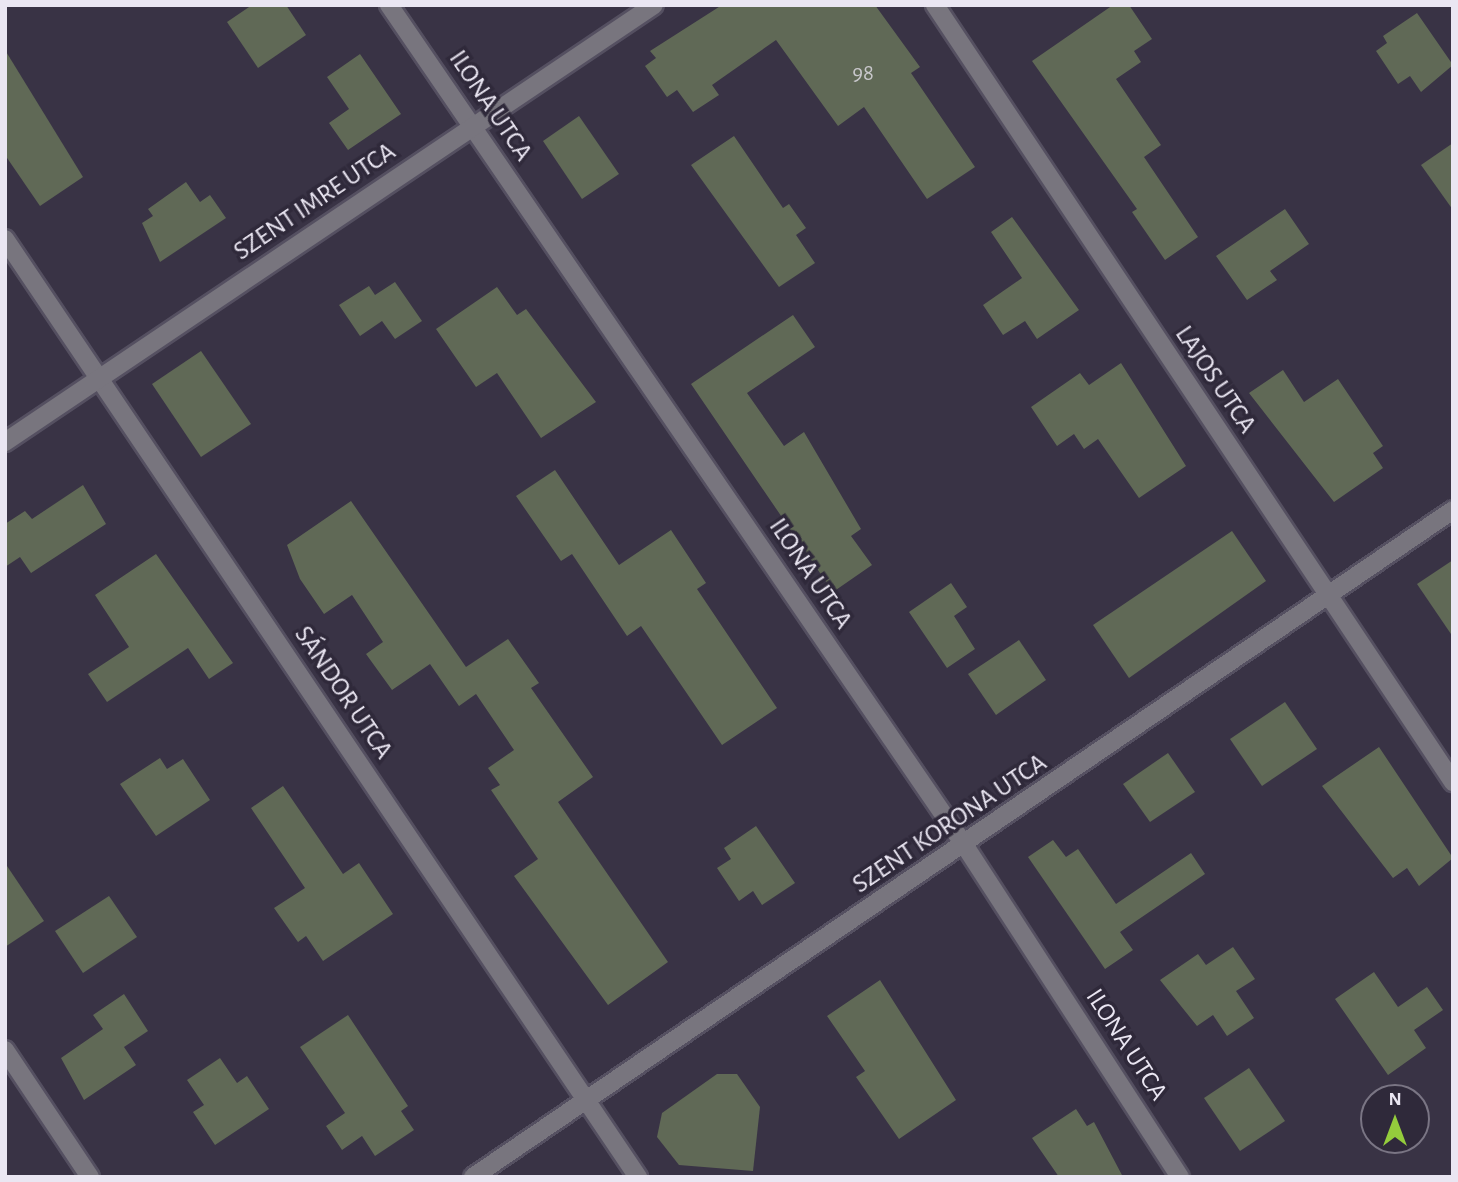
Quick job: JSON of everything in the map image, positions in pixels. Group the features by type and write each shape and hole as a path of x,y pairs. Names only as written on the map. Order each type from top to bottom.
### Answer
{"street":[{"name":"ILONA UTCA","path":"389,5 965,846 1180,1177"},
{"name":"SZENT IMRE UTCA","path":"5,442 654,5"},
{"name":"LAJOS UTCA","path":"936,5 1327,597 1453,782"},
{"name":"SÁNDOR UTCA","path":"5,239 638,1177"},
{"name":"SZENT KORONA UTCA","path":"473,1177 965,846 1453,510"},
{"path":"5,1050 90,1177"}],"building":[{"path":"252,5 286,5 306,35 258,68 227,22"},
{"path":"722,5 875,5 920,67 911,73 975,167 927,199 864,107 838,126 776,40 712,85 719,95 693,112 677,90 667,97 645,66 656,58 650,51"},
{"path":"1113,5 1129,5 1152,39 1134,51 1141,62 1116,79 1161,145 1144,157 1198,237 1165,260 1132,212 1137,209 1032,61"},
{"path":"1417,13 1453,65 1421,92 1410,76 1398,84 1376,51 1387,43 1383,36"},
{"path":"5,50 83,177 40,206 5,155"},
{"path":"360,54 401,114 348,150 329,123 349,109 327,77"},
{"path":"579,116 619,174 582,199 543,141"},
{"path":"734,136 783,208 789,204 806,228 796,235 815,263 779,287 691,165"},
{"path":"1453,143 1453,210 1421,165"},
{"path":"186,182 200,202 210,195 226,218 160,262 142,223 153,216 148,209"},
{"path":"1285,209 1309,244 1270,271 1277,280 1247,300 1216,256"},
{"path":"1012,217 1079,310 1037,339 1025,321 1003,335 983,305 1022,278 991,232"},
{"path":"395,282 422,321 395,339 382,321 360,336 339,305 369,286 375,295"},
{"path":"497,287 517,315 526,309 596,402 541,438 497,373 476,387 436,329"},
{"path":"793,315 815,347 747,393 784,446 804,432 861,529 851,536 872,565 833,592 691,384"},
{"path":"201,351 251,424 201,457 152,384"},
{"path":"1121,363 1186,466 1139,498 1098,439 1084,449 1074,434 1057,446 1031,407 1080,373 1089,385"},
{"path":"1283,370 1304,402 1338,379 1383,446 1373,453 1383,468 1334,502 1249,393"},
{"path":"555,470 619,565 671,530 706,583 697,589 777,708 722,745 641,626 627,636 572,554 561,561 516,496"},
{"path":"83,485 106,524 31,573 20,557 5,567 5,524 25,511 32,519"},
{"path":"351,501 466,667 508,639 539,683 531,688 593,777 558,802 668,962 608,1005 514,876 538,859 491,790 500,785 488,768 514,750 476,694 459,706 430,664 392,690 366,654 383,642 352,595 324,614 300,579 287,545"},
{"path":"1232,531 1266,581 1129,678 1093,625"},
{"path":"156,554 233,663 209,679 188,648 107,702 88,674 129,647 95,595"},
{"path":"1453,560 1453,637 1417,584"},
{"path":"951,583 967,607 954,616 975,649 947,668 909,612"},
{"path":"1019,640 1046,680 996,715 968,674"},
{"path":"1285,702 1317,749 1262,786 1230,739"},
{"path":"1379,747 1453,858 1419,886 1407,868 1393,878 1322,786"},
{"path":"1168,753 1195,792 1150,822 1123,784"},
{"path":"160,758 167,769 183,759 210,800 156,836 120,784"},
{"path":"283,786 343,874 359,863 393,914 323,961 306,936 298,942 274,908 305,888 251,808"},
{"path":"756,826 795,883 762,905 753,891 739,901 717,868 731,859 724,848"},
{"path":"1053,840 1066,857 1078,849 1116,904 1191,853 1205,874 1120,932 1133,950 1105,969 1028,857"},
{"path":"5,863 44,921 5,947"},
{"path":"109,896 137,937 83,973 55,931"},
{"path":"1233,947 1255,979 1236,991 1254,1018 1227,1036 1213,1015 1197,1026 1160,980 1198,954 1206,965"},
{"path":"1374,972 1398,1007 1427,987 1443,1010 1414,1030 1426,1048 1388,1075 1335,999"},
{"path":"880,980 956,1100 899,1139 856,1077 865,1071 827,1016"},
{"path":"124,994 148,1031 124,1047 136,1065 84,1100 61,1058 103,1029 93,1015"},
{"path":"348,1015 408,1106 401,1111 414,1130 375,1156 362,1136 342,1150 326,1126 345,1113 300,1047"},
{"path":"220,1058 237,1083 247,1076 269,1109 215,1145 193,1112 204,1105 187,1080"},
{"path":"1249,1068 1285,1121 1240,1151 1204,1098"},
{"path":"717,1074 737,1074 760,1107 753,1171 679,1165 657,1137 662,1113"},
{"path":"1076,1109 1087,1126 1094,1122 1123,1177 1059,1177 1032,1138"}]}
